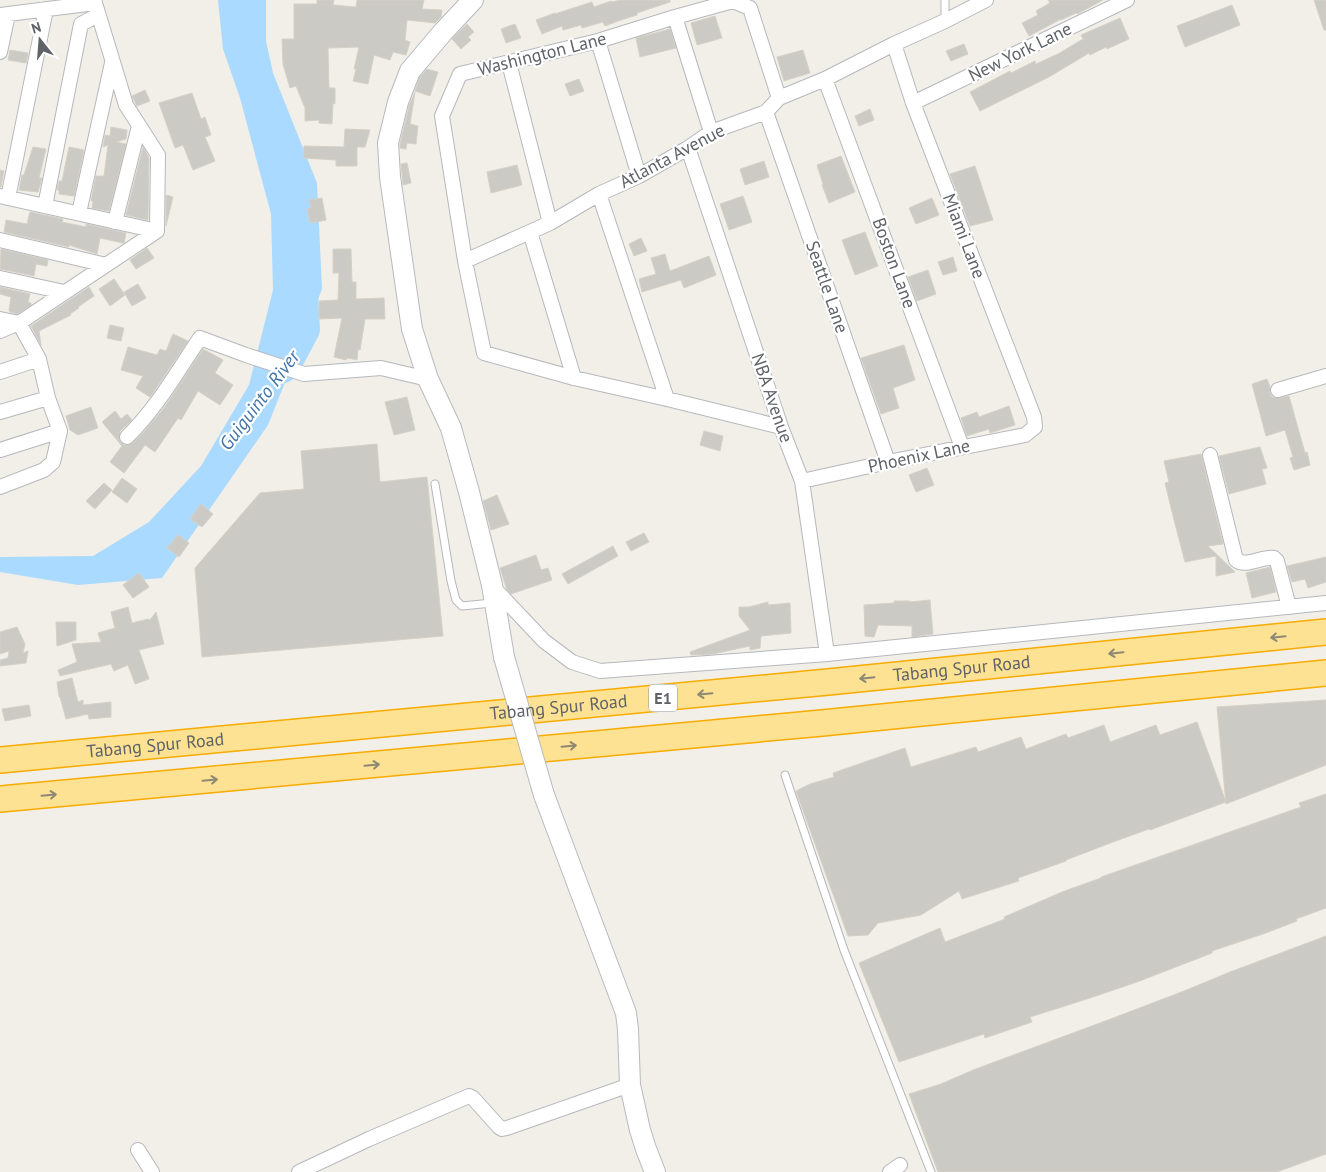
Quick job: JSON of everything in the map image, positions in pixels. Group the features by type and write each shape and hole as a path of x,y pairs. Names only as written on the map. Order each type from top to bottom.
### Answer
{"highway":[{"name":"Tabang Spur Road","path":"0,760 828,682 1326,632"},
{"name":"E1","path":"0,799 822,723 1326,673"}],"street":[{"path":"473,0 410,71 398,102 388,142 390,177 412,329 428,379 451,428 469,492 493,594 504,657 544,795 626,1014 630,1085 653,1171"},
{"name":"Atlanta Avenue","path":"465,261 550,223 599,194 639,176 688,148 711,132 766,112 779,98 825,78 986,0"},
{"name":"New York Lane","path":"913,103 1127,0"},
{"name":"Washington Lane","path":"465,261 442,116 460,74 598,41 733,1 750,8 779,98"},
{"path":"0,52 4,14 96,6"},
{"path":"96,6 126,105 158,155 157,231"},
{"path":"45,206 81,24 96,6"},
{"path":"46,9 4,197 157,231"},
{"path":"675,17 711,132"},
{"path":"598,41 639,176"},
{"name":"Miami Lane","path":"894,44 913,103 1034,417 1035,427"},
{"path":"79,214 112,61"},
{"path":"509,63 550,223"},
{"name":"Boston Lane","path":"825,78 962,447"},
{"name":"Seattle Lane","path":"766,112 888,462"},
{"path":"115,222 139,126"},
{"name":"NBA Avenue","path":"688,148 781,427 802,482 827,654"},
{"path":"599,194 667,399"},
{"path":"0,331 19,323 157,231"},
{"path":"530,232 574,378"},
{"path":"0,240 106,265"},
{"path":"465,261 484,353 574,378 781,427"},
{"path":"0,278 64,292"},
{"path":"0,318 19,323 39,359 48,398 60,431 53,462 44,470 0,487"},
{"path":"127,438 141,424 158,401 200,338 304,374 381,368 428,379"},
{"path":"0,372 39,359"},
{"path":"1278,390 1326,376"},
{"path":"0,412 48,398"},
{"name":"Phoenix Lane","path":"802,482 888,462 1025,435 1035,427"},
{"path":"0,450 60,431"},
{"path":"1210,456 1236,560 1245,562 1269,557 1274,558 1277,561 1289,607"},
{"path":"493,594 544,641 572,662 600,671 827,654 1326,603"},
{"path":"299,1172 369,1139 469,1096 502,1129 630,1085"},
{"path":"138,1150 152,1172"}],"lane":[{"path":"945,0 945,21"},
{"path":"435,484 451,582 456,600 462,606 493,594"},
{"path":"785,774 844,950 931,1172"}],"water":[{"path":"218,0 266,0 266,41 273,73 317,183 322,289 268,425 162,578 78,585 0,572 0,557 93,556 149,522 201,466 249,385 273,290 271,214 240,98 223,49"}],"building":[{"path":"317,0 334,0 333,5 356,7 357,0 424,0 422,9 442,10 441,17 435,23 407,20 405,40 410,42 406,55 393,52 390,60 374,55 368,84 353,81 359,47 328,48 329,88 335,88 335,104 333,103 332,124 319,123 319,120 305,121 305,108 296,86 290,88 283,64 282,39 294,39 294,4 317,4"},
{"path":"620,0 670,0 670,2 605,26 603,22 582,28 581,25 563,30 562,26 542,34 536,20 592,2 594,7"},
{"path":"1048,0 1103,0 1029,36 1022,23 1038,15 1036,11 1050,3"},
{"path":"1314,0 1326,0 1326,30 1324,30"},
{"path":"1232,5 1240,25 1185,47 1177,26"},
{"path":"715,16 722,38 697,45 691,23"},
{"path":"1120,18 1129,39 1090,55 1089,53 1049,77 980,111 970,92 1010,71 1011,73 1035,61 1036,64 1058,54 1083,39 1081,35"},
{"path":"467,24 474,32 468,37 471,40 461,49 452,39"},
{"path":"515,24 521,38 506,43 501,29"},
{"path":"670,29 676,48 640,57 636,38"},
{"path":"964,44 968,54 951,61 946,51"},
{"path":"10,50 28,53 26,63 8,60"},
{"path":"803,50 810,73 784,81 777,57"},
{"path":"427,69 438,72 430,96 415,91 420,77"},
{"path":"579,79 584,91 570,96 565,84"},
{"path":"145,90 150,101 137,106 132,96"},
{"path":"415,92 410,124 418,126 416,144 407,143 406,149 400,148 409,106"},
{"path":"192,93 201,119 205,117 211,135 205,137 215,161 193,170 183,145 175,148 159,103"},
{"path":"870,109 874,120 859,126 855,116"},
{"path":"111,127 127,130 126,139 116,142 126,144 109,211 92,208 93,201 91,201 96,176 104,176 108,145 103,147 105,135 110,136"},
{"path":"345,129 370,130 365,147 357,147 357,166 336,166 336,160 303,158 304,146 344,147"},
{"path":"33,147 46,149 39,178 42,178 38,192 19,190 22,175 24,175"},
{"path":"69,147 84,150 74,196 59,194 59,190 57,190 59,181 62,181"},
{"path":"143,147 149,158 148,220 126,215"},
{"path":"841,156 855,192 829,203 817,165"},
{"path":"764,161 769,177 745,185 740,169"},
{"path":"407,163 411,183 403,185 401,164"},
{"path":"517,165 522,185 491,193 487,172"},
{"path":"975,166 993,220 970,226 950,174"},
{"path":"0,170 4,171 1,187 0,187"},
{"path":"166,195 173,197 166,226"},
{"path":"743,196 752,222 729,230 720,204"},
{"path":"322,198 326,220 310,223 307,209 311,208 309,200"},
{"path":"932,198 939,215 916,224 909,208"},
{"path":"30,212 63,219 62,222 86,227 86,224 126,233 124,243 100,238 97,254 69,245 69,247 4,232 6,220 27,224"},
{"path":"865,232 878,266 855,275 842,240"},
{"path":"641,238 647,251 634,256 629,244"},
{"path":"147,248 154,258 136,269 130,260"},
{"path":"1,249 48,260 47,266 36,264 34,276 0,269"},
{"path":"333,249 351,249 352,282 356,282 356,299 384,298 385,319 365,319 357,360 334,357 342,318 319,319 319,301 338,300 339,273 333,273"},
{"path":"665,254 670,271 709,256 716,275 684,288 681,280 642,292 639,279 656,274 651,258"},
{"path":"953,257 957,271 943,275 938,262"},
{"path":"928,270 936,294 917,301 908,277"},
{"path":"114,279 125,295 110,306 99,289"},
{"path":"138,284 146,298 132,306 124,292"},
{"path":"0,287 30,294 28,302 31,305 17,314 10,312 11,297 0,294"},
{"path":"89,287 94,296 78,307 71,315 39,331 41,345 31,326"},
{"path":"110,325 124,328 121,341 107,338"},
{"path":"173,334 188,341 150,397 136,388 143,376 121,370 128,347 157,355 160,349 166,351"},
{"path":"904,345 915,380 893,388 899,408 881,414 861,358"},
{"path":"203,349 223,360 215,373 233,385 220,405 198,391 181,420 178,418 155,452 145,445 124,473 110,462 122,446 102,422 115,411 121,419 127,414 132,420 120,431 119,439 124,445 133,443 164,408"},
{"path":"1267,379 1272,397 1289,396 1310,465 1294,470 1290,458 1293,457 1285,430 1266,436 1252,384"},
{"path":"407,397 415,430 394,435 385,402"},
{"path":"1009,406 1015,425 990,433 989,429 967,436 961,418 977,412 979,417"},
{"path":"91,407 98,428 78,435 70,430 66,416"},
{"path":"704,431 723,436 720,451 700,445"},
{"path":"377,444 380,482 427,477 443,636 202,657 195,568 260,493 304,489 301,451"},
{"path":"1260,447 1267,468 1262,469 1266,484 1229,494 1219,456"},
{"path":"1201,454 1223,544 1208,546 1235,572 1216,576 1216,556 1185,562 1165,483 1169,482 1164,461"},
{"path":"927,468 934,485 916,492 909,475"},
{"path":"122,478 137,489 127,503 112,492"},
{"path":"104,483 112,490 95,509 86,501"},
{"path":"497,495 509,524 491,530 483,501"},
{"path":"201,504 213,514 202,527 190,519"},
{"path":"644,533 649,542 631,551 626,542"},
{"path":"178,535 189,543 179,557 167,548"},
{"path":"613,546 618,556 568,584 562,574"},
{"path":"536,555 541,570 548,568 552,580 511,594 507,590 500,568"},
{"path":"1326,557 1326,582 1308,588 1305,579 1292,582 1287,566"},
{"path":"1270,567 1276,592 1252,598 1246,573"},
{"path":"139,573 149,587 133,598 123,585"},
{"path":"930,600 933,634 912,637 912,626 878,625 874,637 865,636 864,605 894,603 894,601"},
{"path":"768,602 768,605 790,603 791,633 761,636 760,648 750,650 750,646 713,654 691,655 690,652 750,630 739,616 739,607 749,607"},
{"path":"128,607 132,623 150,620 156,612 164,644 139,650 149,679 135,684 128,665 114,671 111,664 60,676 58,670 77,662 72,644 101,642 98,633 115,628 111,612"},
{"path":"56,622 76,622 76,640 57,646"},
{"path":"17,627 25,644 23,653 28,651 26,663 0,666 0,660 8,658 9,651 0,654 0,632"},
{"path":"72,678 78,702 83,700 83,705 111,702 111,717 89,719 88,714 66,719 59,697 57,682"},
{"path":"1326,700 1326,765 1226,804 1217,707"},
{"path":"29,705 31,716 5,721 2,709"},
{"path":"1197,722 1226,802 1018,878 1019,881 962,899 959,891 921,915 878,923 868,935 848,936 796,791 810,784 834,777 833,773 905,748 911,767 976,747 978,752 1021,737 1026,749 1066,734 1068,738 1104,725 1110,742 1156,725 1160,735"},
{"path":"1326,794 1326,908 1296,919 1297,921 1212,951 1212,953 1137,982 1030,1017 1032,1022 985,1038 984,1034 899,1062 859,963 940,928 945,942 1005,919 1004,917 1062,892 1301,807 1299,803"},
{"path":"1326,936 1326,1154 1277,1172 938,1172 909,1094 941,1084 973,1070"}],"waterway":[{"name":"Guiguinto River","path":"284,371 308,330 306,294"}]}
